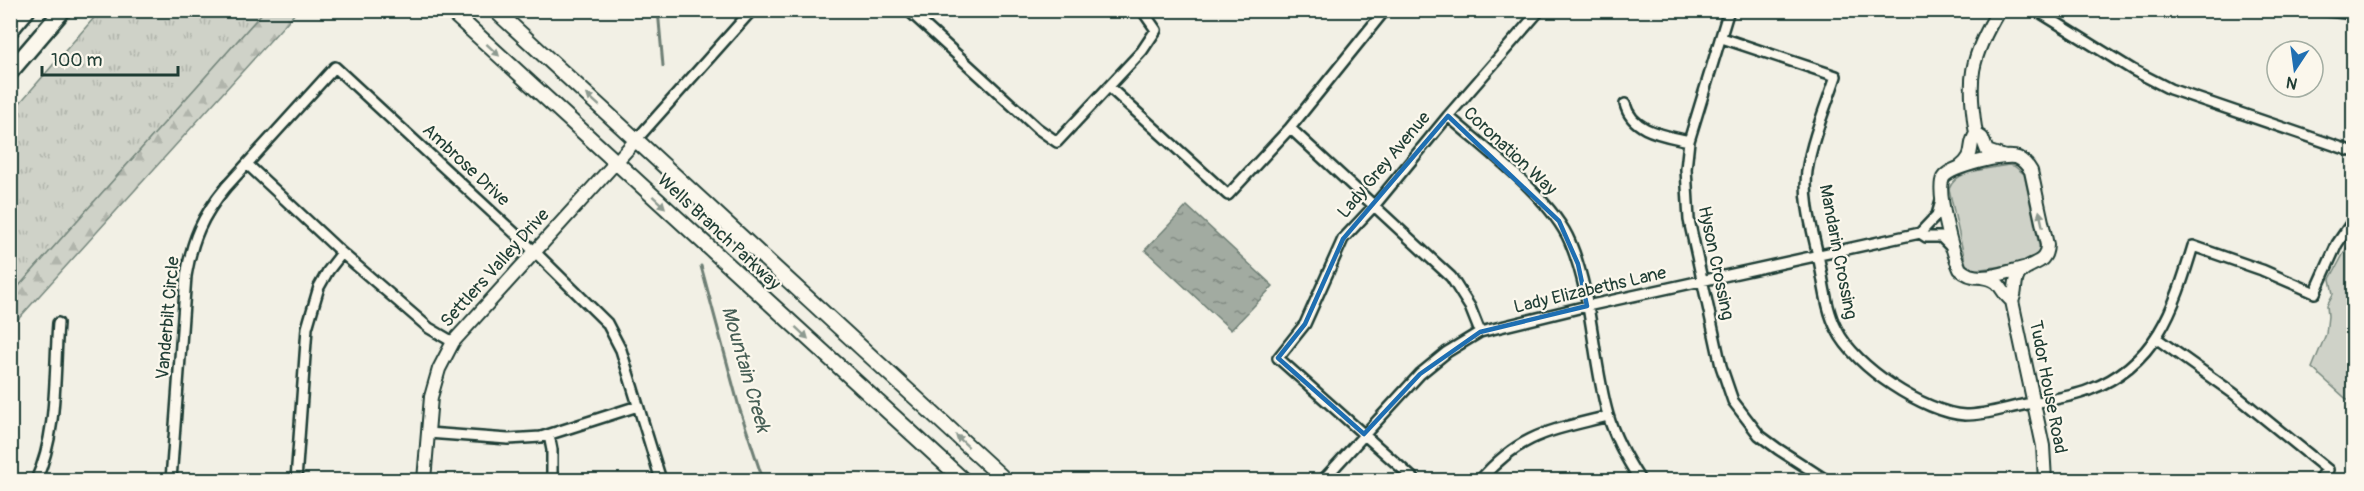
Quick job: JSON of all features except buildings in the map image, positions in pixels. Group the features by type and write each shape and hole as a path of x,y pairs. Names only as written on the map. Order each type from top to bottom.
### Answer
{"main road":[{"path":"10,30 27,10"},
{"path":"10,72 63,10"},
{"name":"Wells Branch Parkway","path":"450,10 963,480"},
{"name":"Wells Branch Parkway","path":"495,10 1005,480"}],"street":[{"path":"636,140 752,10"},
{"path":"908,10 1037,128 1057,141 1142,51 1156,30 1142,10"},
{"path":"1109,87 1228,195 1290,129 1384,10"},
{"name":"Lady Grey Avenue","path":"1364,434 1278,358 1305,324 1344,239 1540,10"},
{"name":"Hyson Crossing","path":"1729,10 1689,141 1686,170 1686,195 1702,282 1724,376 1733,402 1759,435 1826,480"},
{"path":"1953,249 1941,237 1926,237 1920,233 1937,215 1944,177 1968,161 1972,154 1971,140 1976,134 1970,93 1974,59 1982,39 1999,10"},
{"path":"2036,10 2133,70 2170,89 2354,152"},
{"path":"2319,10 2354,14"},
{"name":"Mandarin Crossing","path":"1722,38 1836,75 1807,172 1807,203 1836,329 1853,356 1867,368 1929,406 1946,412 1980,414 2070,396 2107,382 2123,373 2156,338 2173,308 2193,246 2262,270 2315,293 2332,252 2354,219"},
{"name":"Vanderbilt Circle","path":"171,480 186,276 190,250 210,207 336,67"},
{"name":"Ambrose Drive","path":"336,67 534,251 607,323 621,350 661,480"},
{"path":"1625,104 1628,116 1641,127 1689,141"},
{"name":"Coronation Way","path":"1448,116 1543,201 1559,221 1570,241 1578,264 1608,416 1623,454 1640,480"},
{"path":"1290,129 1451,277 1470,307 1480,332"},
{"name":"Tudor House Road","path":"1976,134 1982,138 1987,151 2005,158 2017,158 2028,165 2047,245 2042,259 2037,264 2028,267 2017,278 2014,286 2016,294 2012,301"},
{"name":"Settlers Valley Drive","path":"424,480 431,397 440,369 453,342 636,140"},
{"path":"1960,167 2005,158"},
{"path":"247,164 342,253 429,328 453,342"},
{"name":"Tudor House Road","path":"1942,197 1953,249 1960,269 1973,278 1991,278 2004,289 2006,296 2012,301 2043,446 2045,480"},
{"name":"Lady Elizabeths Lane","path":"1323,480 1420,374 1447,352 1480,332 1587,306 1920,233"},
{"path":"296,480 307,328 319,287 342,253"},
{"path":"1981,277 2028,267"},
{"path":"36,480 42,468 50,431 58,323"},
{"path":"2156,338 2233,393 2328,470 2318,480"},
{"path":"428,432 508,439 549,435 638,406"},
{"path":"1480,480 1503,456 1529,439 1544,432 1608,416"},
{"path":"1364,434 1415,480"},
{"path":"549,435 552,450 552,480"}],"highlighted area":[{"path":"1448,116 1559,221 1578,264 1587,306 1480,332 1420,374 1364,434 1278,358 1305,324 1343,239"}],"green space":[{"path":"100,11 264,11 11,295 11,113"},
{"path":"264,11 297,11 11,327 11,295"},
{"path":"2014,166 2024,174 2040,250 2036,255 2020,262 1975,270 1966,265 1949,189 1958,177 1983,169"},
{"path":"2353,236 2353,405 2312,368 2326,334 2327,305 2333,294 2330,279"}],"water":[{"path":"1187,206 1273,286 1231,330 1145,250"}],"waterway":[{"name":"Mountain Creek","path":"658,10 663,66"},
{"name":"Mountain Creek","path":"701,266 739,407 763,480"}]}
